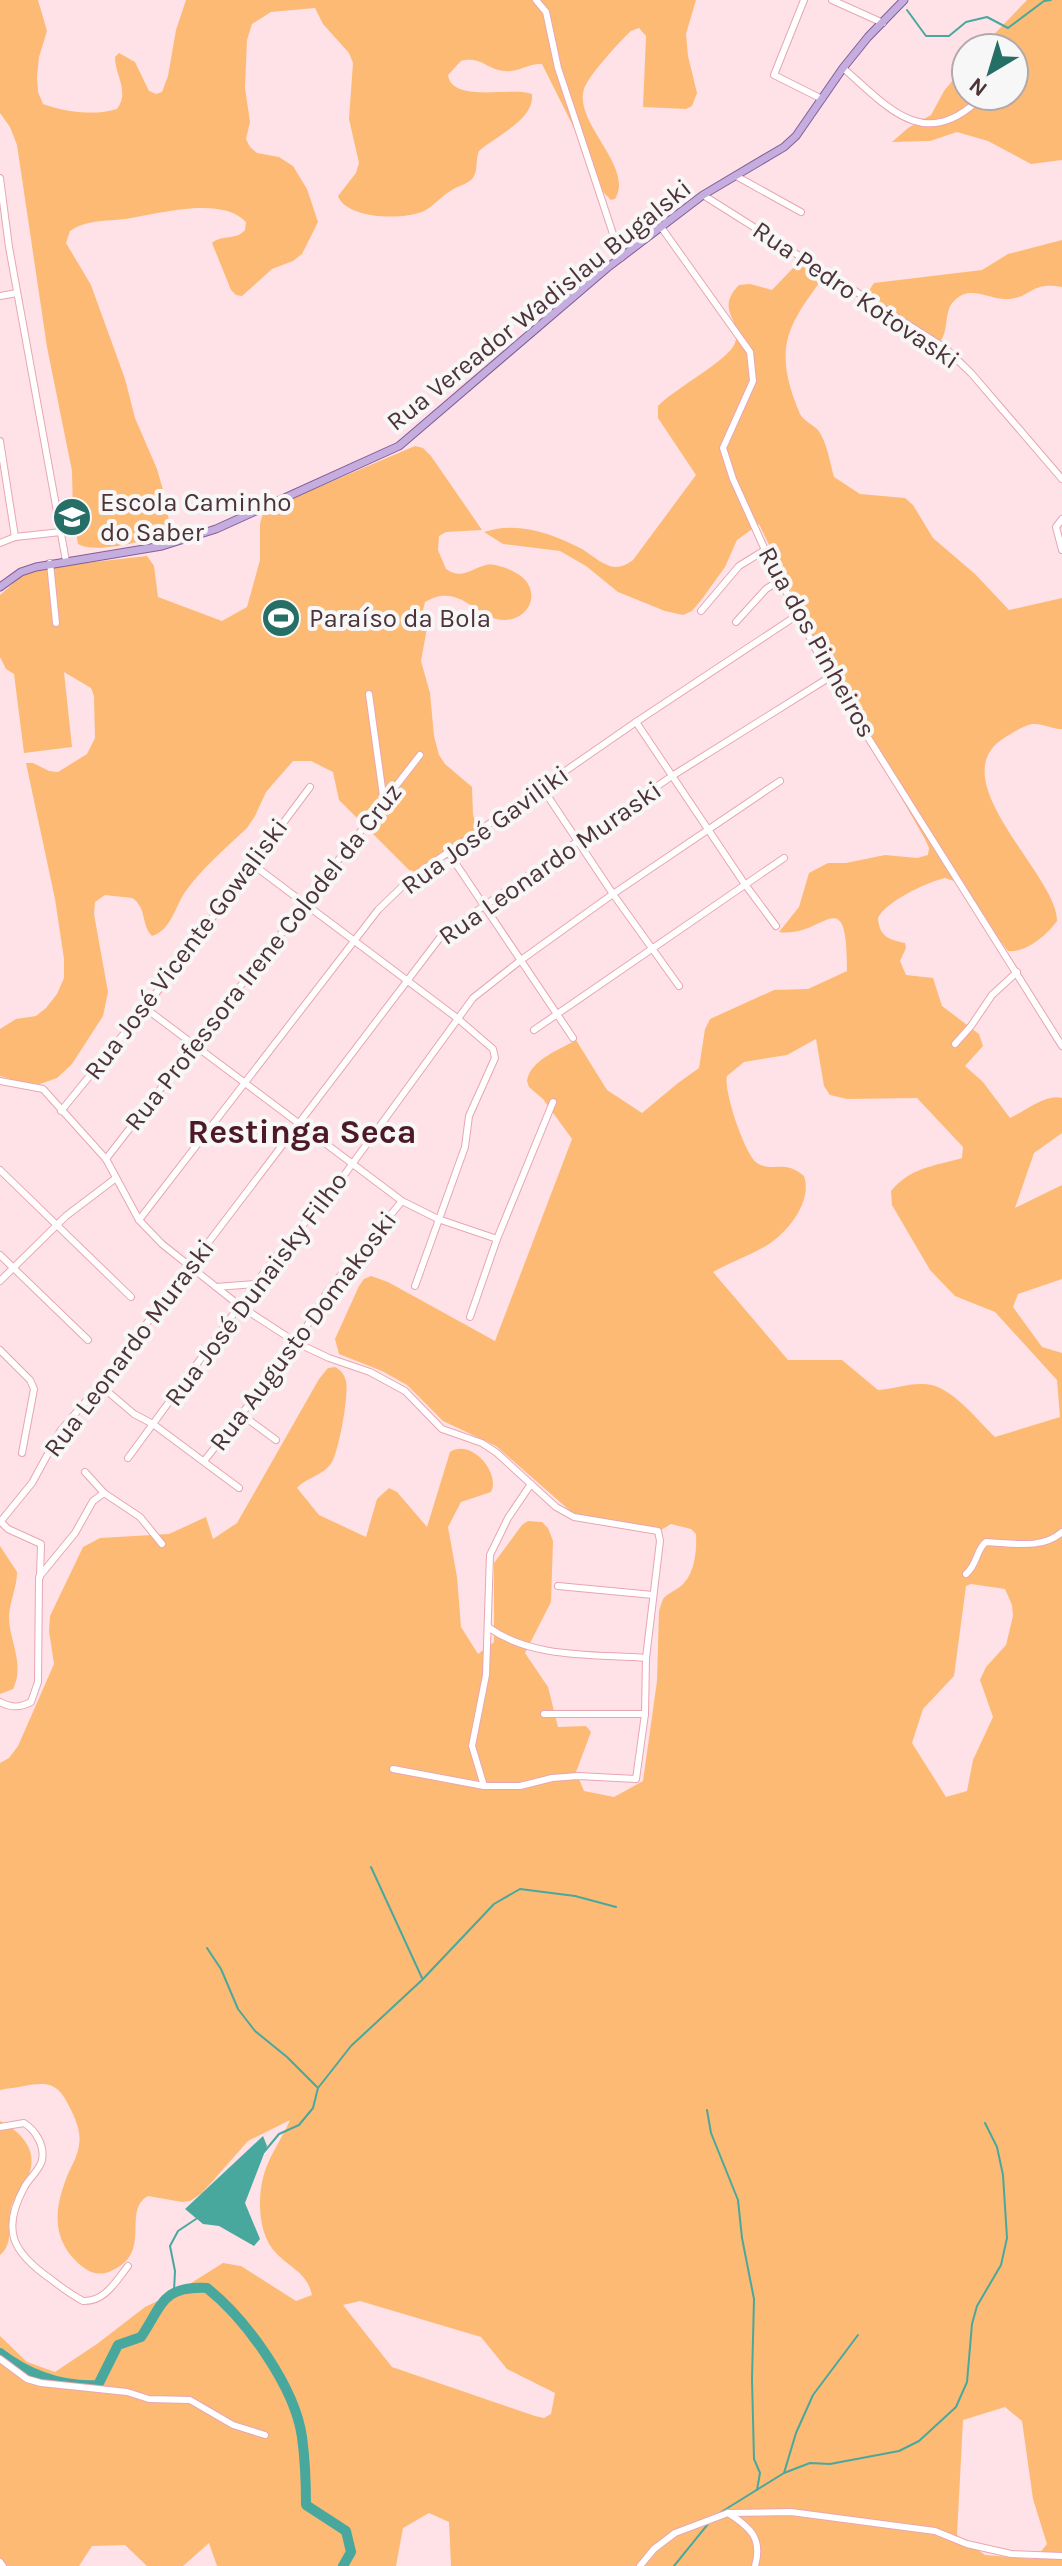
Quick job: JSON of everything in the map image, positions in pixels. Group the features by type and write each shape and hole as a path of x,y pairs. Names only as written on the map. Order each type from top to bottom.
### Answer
{"main road":[{"name":"Rua Vereador Wadislau Bugalski","path":"0,587 21,572 50,563 162,546 216,529 399,446 621,258 703,195 784,147 796,136 843,68 904,0"}],"street":[{"path":"536,0 546,12 558,68 621,258"},
{"path":"804,0 774,75 822,99"},
{"path":"832,0 883,23"},
{"path":"843,68 901,117 919,124 953,120 963,112"},
{"path":"736,176 801,212"},
{"path":"0,178 9,247 66,561"},
{"name":"Rua Pedro Kotovaski","path":"703,195 945,348 971,373 1062,479"},
{"name":"Rua dos Pinheiros","path":"661,227 750,352 753,381 723,448 733,479 765,550 830,677 1062,1046"},
{"path":"0,248 9,247"},
{"path":"0,296 17,293"},
{"path":"0,441 15,537"},
{"path":"1062,519 1056,527 1062,550"},
{"path":"0,543 15,537 61,532"},
{"path":"701,611 739,566 765,550"},
{"path":"50,563 56,623"},
{"path":"736,622 766,589 782,579"},
{"name":"Rua José Gaviliki","path":"139,1220 378,910 411,878 636,722 799,614"},
{"name":"Rua Leonardo Muraski","path":"0,1521 32,1483 61,1430 100,1385 442,935 672,776 830,677"},
{"path":"369,694 384,803"},
{"path":"636,722 776,926"},
{"name":"Rua Professora Irene Colodel da Cruz","path":"106,1159 420,755"},
{"name":"Rua José Dunaisky Filho","path":"128,1458 255,1284 334,1189 473,998 613,894 780,781"},
{"name":"Rua José Vicente Gowaliski","path":"61,1111 145,1008 310,787"},
{"path":"543,789 679,986"},
{"path":"448,852 573,1038"},
{"path":"256,857 260,870 457,1018 493,1049 495,1058 469,1116 465,1147 415,1286"},
{"path":"534,1030 650,947 784,858"},
{"path":"955,1044 992,995 1017,972"},
{"path":"145,1008 402,1201 438,1219 497,1239"},
{"path":"0,1081 43,1089 106,1159 139,1220 162,1244 240,1306 297,1343 370,1372 405,1391 442,1429 482,1443 556,1507 574,1517 658,1531 660,1541 646,1658 645,1714 636,1779 578,1776 552,1778 520,1786 484,1786 393,1769"},
{"path":"470,1317 497,1239 553,1102"},
{"path":"0,1170 131,1297"},
{"path":"0,1281 56,1226 116,1178"},
{"name":"Rua Augusto Domakoski","path":"204,1461 297,1343 327,1292 402,1201"},
{"path":"0,1255 88,1340"},
{"path":"216,1287 255,1284"},
{"path":"0,1350 30,1380 34,1389 22,1453"},
{"path":"100,1385 134,1414 153,1424 239,1488"},
{"path":"241,1414 276,1440"},
{"path":"85,1472 104,1493 140,1517 162,1544"},
{"path":"484,1786 472,1746 486,1675 490,1555 508,1518 531,1484"},
{"path":"39,1577 75,1533 93,1501 104,1493"},
{"path":"0,1521 8,1529 41,1544 38,1682 31,1702 22,1707 6,1706 0,1702"},
{"path":"966,1574 973,1569 986,1542 1041,1544 1051,1542 1062,1532"},
{"path":"558,1586 653,1595"},
{"path":"488,1627 506,1641 542,1650 646,1658"},
{"path":"544,1714 645,1714"},
{"path":"0,2127 24,2123 33,2129 42,2150 39,2167 25,2186 15,2211 12,2231 21,2255 37,2270 83,2301 98,2298 109,2290 128,2266"},
{"path":"0,2359 27,2379 41,2383 127,2392 149,2399 190,2400 233,2425 265,2435"},
{"path":"640,2566 654,2549 675,2533 728,2513 819,2515 935,2531 967,2544 1011,2554 1062,2556"},
{"path":"728,2513 754,2534 759,2552 755,2566"}],"shaded area":[{"path":"0,0 38,0 47,31 39,57 38,92 43,104 70,111 90,113 117,109 122,96 115,57 119,53 135,62 149,91 156,94 162,92 186,0 696,0 686,34 697,93 692,106 686,109 643,107 646,36 639,28 631,31 612,50 587,83 583,102 587,116 617,173 619,186 615,199 611,200 599,188 584,148 542,64 509,71 498,70 479,61 461,61 448,75 452,84 471,92 532,94 527,112 513,127 479,151 475,174 469,182 451,190 431,207 404,216 364,214 344,204 338,196 356,173 359,163 349,119 353,63 349,53 323,24 315,8 271,12 252,24 247,40 245,88 250,122 246,139 257,153 279,157 293,166 307,189 318,222 302,254 272,269 242,296 231,290 212,243 245,230 246,222 236,214 191,208 92,222 70,231 66,243 91,285 125,379 135,418 157,469 167,504 170,534 123,545 87,547 78,544 73,516 72,471 47,347 17,145 0,113"},
{"path":"1027,0 1062,0 1062,160 1031,164 988,141 957,132 930,141 892,142 908,128 931,115 950,84 950,112 1030,112 1030,32 996,32"},
{"path":"1062,240 1062,287 1044,286 1009,299 974,293 961,295 951,305 944,334 937,345 923,341 870,300 870,289 874,283 982,270 1008,254"},
{"path":"804,264 827,273 793,323 786,354 791,391 800,414 821,435 834,477 860,494 905,498 913,505 933,538 975,574 1009,610 1062,598 1062,729 1032,724 1004,738 988,756 985,778 992,802 1040,879 1052,902 1057,921 1036,942 1008,951 960,887 945,878 898,899 878,918 880,929 886,936 905,943 900,961 906,975 933,978 942,1006 979,1034 983,1046 965,1066 983,1082 1010,1118 1043,1100 1062,1098 1062,1133 1034,1153 1015,1208 1062,1185 1062,1279 1018,1294 1013,1307 1042,1347 1062,1353 1062,2566 451,2566 449,2522 429,2513 403,2528 396,2566 217,2566 209,2543 183,2566 147,2566 125,2545 92,2546 79,2566 6,2566 0,2559 0,2336 27,2362 55,2372 145,2307 223,2263 241,2266 296,2301 312,2295 303,2276 270,2246 260,2214 265,2171 290,2120 248,2141 202,2193 190,2201 148,2196 140,2203 137,2212 131,2254 111,2271 97,2273 78,2263 69,2253 59,2232 60,2198 79,2141 77,2123 67,2102 58,2090 48,2085 0,2090 0,1763 9,1758 18,1746 54,1664 50,1616 83,1547 100,1538 169,1534 206,1517 213,1539 237,1523 319,1379 328,1368 335,1367 343,1374 347,1388 335,1456 324,1470 297,1488 319,1515 366,1537 377,1499 389,1488 397,1492 427,1527 450,1452 458,1449 475,1453 492,1476 491,1492 461,1502 448,1527 457,1577 461,1627 478,1654 494,1642 494,1563 522,1525 528,1521 542,1522 553,1541 551,1602 525,1653 548,1687 558,1727 586,1726 591,1732 576,1772 584,1791 614,1797 643,1781 657,1681 659,1611 663,1599 682,1585 691,1572 696,1553 696,1534 691,1529 671,1524 661,1530 576,1516 496,1446 443,1421 407,1385 339,1354 335,1339 359,1286 371,1276 388,1282 495,1341 572,1139 543,1099 529,1087 529,1074 539,1061 576,1040 607,1090 642,1113 699,1068 705,1029 710,1019 774,990 808,989 847,971 843,926 837,919 795,932 779,932 799,907 809,873 828,863 846,863 885,855 917,858 928,855 925,839 834,681 759,524 737,540 725,567 702,599 692,611 683,615 618,592 586,566 560,551 503,544 484,532 509,528 534,530 570,543 611,566 623,566 633,560 696,475 658,418 658,406 731,350 736,335 729,302 739,285 750,284 772,290 795,266","holes":["816,1039 824,1086 830,1095 847,1099 917,1098 963,1147 962,1158 924,1168 899,1183 891,1191 892,1205 930,1270 955,1296 995,1312 1057,1380 1060,1417 995,1437 953,1396 934,1386 912,1384 878,1390 842,1360 788,1360 713,1272 772,1242 796,1217 805,1196 804,1176 790,1168 763,1166 752,1158 728,1094 727,1076 744,1062 787,1055","966,1586 1005,1589 1013,1616 1006,1645 986,1667 980,1680 993,1717 973,1760 967,1791 946,1797 912,1743 923,1709 954,1676","360,2301 481,2337 507,2369 555,2393 551,2414 544,2418 535,2416 392,2367 343,2305","1005,2407 1022,2421 1033,2499 1047,2544 1035,2559 985,2555 957,2535 963,2420"]},
{"path":"415,446 423,448 431,456 482,530 446,532 439,536 438,550 446,569 461,574 486,565 498,566 523,578 531,591 526,610 512,619 500,620 450,596 438,596 425,602 423,610 427,628 421,661 430,693 434,736 445,764 472,787 477,830 417,872 409,870 339,800 333,772 311,761 293,761 266,792 247,828 192,883 164,929 152,936 140,906 132,898 105,895 95,902 94,914 108,992 103,1016 72,1064 57,1078 40,1084 0,1076 0,1029 16,1019 36,1016 57,994 64,978 55,899 26,763 58,772 87,754 95,738 91,688 64,672 72,747 24,753 14,674 6,669 0,657 0,595 24,574 58,566 147,556 154,566 158,597 222,621 247,607 260,560 263,513"},
{"path":"0,1546 17,1572 9,1618 18,1671 13,1689 0,1694"},
{"path":"0,2121 23,2138 32,2162 26,2181 12,2204 9,2239 0,2255"}],"water":[{"path":"263,2136 267,2146 245,2203 260,2239 254,2246 219,2226 203,2224 185,2209"}],"waterway":[{"path":"907,10 926,36 949,36 966,22 987,17 1008,28 1044,1 1051,0"},
{"path":"371,1867 422,1978"},
{"path":"264,2152 279,2134 299,2125 313,2108 318,2088 351,2046 422,1980 494,1904 520,1889 575,1896 616,1907"},
{"path":"207,1948 221,1969 238,2009 255,2031 317,2087"},
{"path":"707,2110 711,2133 738,2200 754,2299 754,2459 760,2473 757,2490"},
{"path":"718,2514 784,2473 810,2463 830,2464 899,2451 919,2441 956,2407 967,2382 972,2324 977,2306 1001,2265 1007,2238 1003,2175 997,2147 985,2123"},
{"path":"174,2291 175,2271 170,2246 178,2231 196,2219"},
{"path":"0,2353 46,2378 71,2384 98,2385 118,2345 141,2337 165,2299 181,2290 207,2288 252,2336 290,2397 302,2437 306,2505 346,2531 351,2552 343,2566"},
{"path":"784,2473 796,2433 813,2395 858,2335"},
{"path":"674,2566 708,2524"}],"place":[{"name":"Escola Caminho do Saber","path":"72,517"},
{"name":"Paraíso da Bola","path":"281,618"}],"district":[{"name":"Restinga Seca","path":"302,1132"}]}
